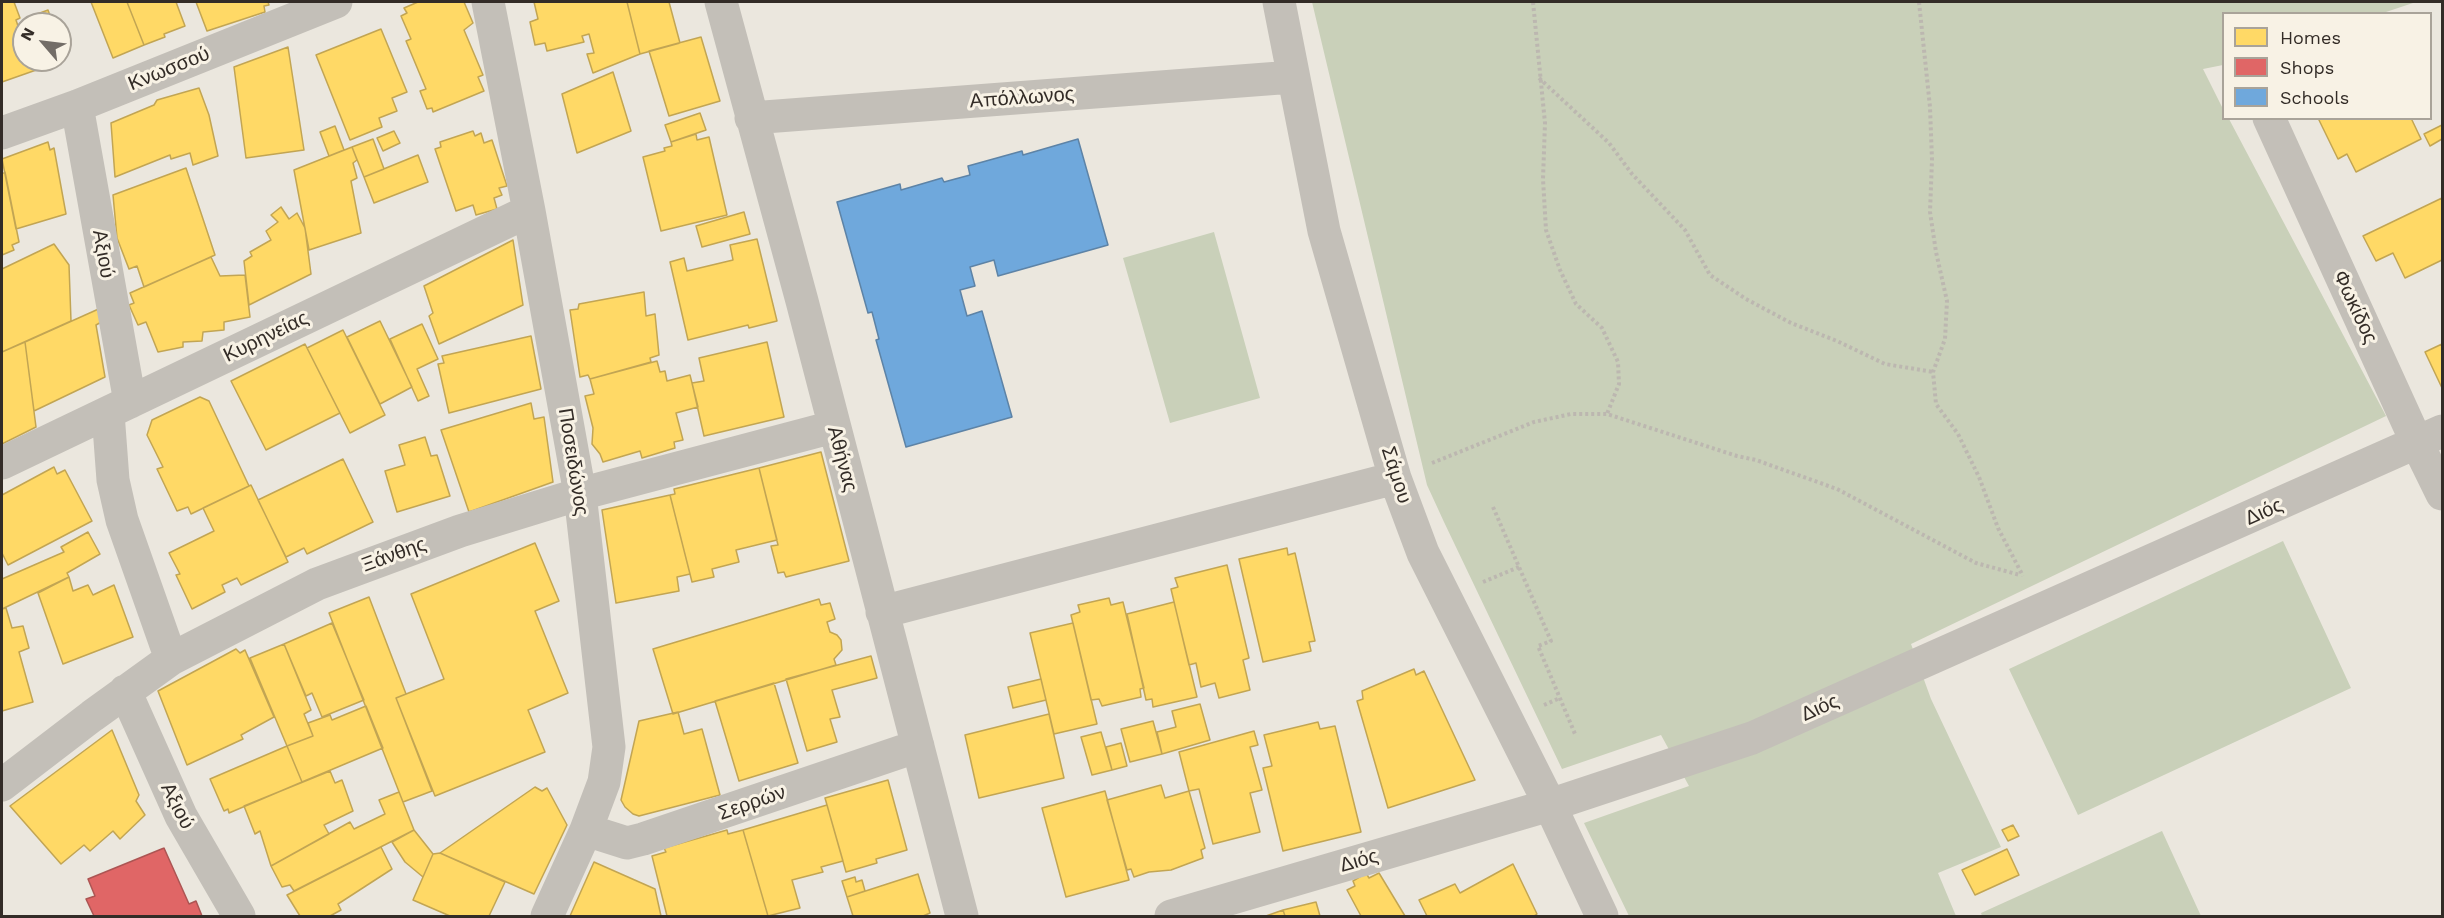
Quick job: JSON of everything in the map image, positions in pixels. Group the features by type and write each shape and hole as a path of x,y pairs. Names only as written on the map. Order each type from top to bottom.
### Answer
{"street":[{"name":"Κνωσσού","path":"2,133 77,106 336,2"},
{"name":"Ποσειδώνος","path":"488,2 530,211 580,494 609,747 604,782 586,830 547,916"},
{"name":"Αθήνας","path":"721,2 802,300 833,427 962,916"},
{"name":"Σάμου","path":"1279,2 1324,231 1395,478 1423,553 1550,805 1602,916"},
{"name":"Απόλλωνος","path":"751,118 1293,77"},
{"name":"Αξιού","path":"77,106 119,407 113,480 122,520 171,659"},
{"name":"Φωκίδος","path":"2270,120 2430,437 2442,494"},
{"name":"Κυρηνείας","path":"2,463 530,211"},
{"name":"Ξάνθης","path":"2,785 125,691 171,659 317,584 460,531 580,494 833,427"},
{"name":"Διός","path":"1171,916 1550,805 1752,738 2430,437"},
{"path":"882,612 1395,478"},
{"name":"Αξιού","path":"125,691 181,816 239,916"},
{"name":"Σερρών","path":"586,830 627,843 918,747"}],"path":[{"path":"1533,2 1545,123 1543,179 1546,230 1560,270 1576,304 1602,328 1618,362 1619,384 1607,414"},
{"path":"1919,2 1930,107 1932,160 1930,212 1947,300 1945,339 1933,372 1936,404 1958,434 1979,477 1998,528 2023,576 2045,609"},
{"path":"1539,78 1609,143 1653,197 1685,230 1710,275 1746,299 1791,323 1837,341 1885,364 1933,372"},
{"path":"1395,478 1534,422 1571,414 1607,414 1756,460 1837,489 1976,563 2023,576"},
{"path":"1493,507 1551,641 1538,646 1575,734"}],"green space":[{"path":"1312,2 2416,2 2386,12 2222,12 2222,65 2203,69 2222,107 2222,120 2230,120 2386,416 1911,644 1931,699 2001,847 1938,873 1956,916 1629,916 1584,823 1689,786 1661,735 1562,769 1427,485"},
{"path":"1214,232 1260,398 1170,423 1123,258"},
{"path":"2283,541 2351,688 2078,815 2009,669"},
{"path":"2162,831 2201,916 1982,916 1981,913"}],"building: Homes":[{"path":"2,2 14,2 18,12 12,12 12,72 30,72 2,82"},
{"path":"91,2 127,2 144,45 113,58"},
{"path":"127,2 176,2 185,26 144,45"},
{"path":"196,2 268,2 269,5 264,6 265,12 207,31"},
{"path":"418,2 464,2 473,23 464,30 483,75 478,77 484,91 433,112 432,108 427,109 420,91 426,89 406,41 411,39 401,16 407,13 404,8"},
{"path":"534,2 627,2 640,54 593,73 587,54 594,53 589,34 582,36 584,42 547,51 545,43 535,45 530,22 538,19"},
{"path":"627,2 669,2 680,43 640,54"},
{"path":"381,29 407,92 392,98 397,111 379,118 382,127 350,140 316,55"},
{"path":"701,37 720,101 669,116 649,51"},
{"path":"288,47 304,150 246,158 234,67"},
{"path":"613,72 631,131 577,153 562,94"},
{"path":"199,88 209,115 218,156 193,165 190,153 171,159 170,155 115,177 111,123 154,105 157,100"},
{"path":"700,113 706,130 671,142 665,125"},
{"path":"2319,120 2412,120 2421,139 2356,172 2347,154 2338,159"},
{"path":"2442,125 2442,139 2430,146 2424,134"},
{"path":"335,126 344,150 329,156 320,132"},
{"path":"394,131 400,143 383,151 377,138"},
{"path":"473,131 475,136 481,133 484,143 492,140 507,186 499,188 502,195 494,198 497,209 476,215 473,205 456,211 435,149 441,147 440,142"},
{"path":"696,134 697,140 709,137 727,215 661,231 643,157 665,151 664,148 672,146 671,142"},
{"path":"373,139 384,169 364,177 352,147"},
{"path":"48,142 50,150 54,148 66,214 16,229 2,159"},
{"path":"352,147 357,160 353,163 357,178 351,181 361,233 309,250 294,170"},
{"path":"418,155 428,182 374,203 364,177"},
{"path":"186,168 215,255 144,287 137,266 129,269 117,238 113,195"},
{"path":"5,172 19,242 12,245 14,250 2,255 2,174"},
{"path":"2442,198 2442,260 2405,278 2393,253 2376,261 2363,236"},
{"path":"281,207 289,219 297,213 305,228 311,274 249,305 244,261 252,256 250,252 271,240 266,231 278,222 271,215"},
{"path":"744,212 750,234 702,247 696,226"},
{"path":"757,239 777,321 749,328 748,325 688,340 670,262 684,258 687,271 733,260 730,245"},
{"path":"513,240 523,305 439,344 429,316 433,313 424,286"},
{"path":"54,244 69,265 71,321 2,352 2,269"},
{"path":"211,257 220,276 245,275 250,317 224,322 224,330 203,332 202,341 183,342 183,347 158,352 146,322 138,325 129,305 134,303 130,293"},
{"path":"644,292 646,316 655,314 659,355 650,358 651,362 590,379 588,375 580,377 570,310 578,309 579,304"},
{"path":"103,307 105,320 96,325 105,377 34,411 25,342"},
{"path":"380,321 412,387 380,404 347,337"},
{"path":"422,324 438,359 417,369 429,396 418,401 390,339"},
{"path":"343,330 385,415 350,433 307,348"},
{"path":"531,336 541,389 449,413 438,364 444,363 442,356"},
{"path":"25,342 36,427 2,444 2,352"},
{"path":"767,342 784,417 704,436 692,383 704,381 699,358"},
{"path":"305,344 340,413 266,450 231,381"},
{"path":"2442,344 2442,388 2425,352"},
{"path":"657,361 660,372 665,371 667,381 690,375 698,407 676,413 683,440 674,442 675,448 642,458 640,451 603,462 592,444 593,428 585,396 594,394 590,379"},
{"path":"200,397 209,401 249,486 191,514 188,507 177,511 157,469 163,467 147,435 152,420"},
{"path":"531,403 534,419 544,417 553,482 469,512 441,430"},
{"path":"425,437 431,456 437,455 450,496 397,512 385,471 405,465 399,445"},
{"path":"821,452 849,561 786,577 784,572 778,573 771,546 778,545 759,468"},
{"path":"343,459 373,522 307,554 304,548 286,557 258,500"},
{"path":"54,467 57,474 65,470 92,521 8,565 2,553 2,495"},
{"path":"759,468 777,540 736,550 739,562 712,569 714,577 692,582 670,495 675,494 674,489"},
{"path":"251,485 288,562 241,585 237,578 222,585 225,592 192,609 176,575 180,574 169,553 214,531 203,508"},
{"path":"670,495 690,574 677,577 679,591 616,603 602,510"},
{"path":"88,532 100,554 67,573 69,577 2,609 2,579 64,552 61,547"},
{"path":"535,543 559,601 535,611 568,693 528,710 545,752 435,796 396,698 444,679 411,594"},
{"path":"1287,548 1288,555 1295,553 1315,641 1309,642 1311,651 1263,662 1239,559"},
{"path":"1227,565 1249,658 1243,660 1250,690 1219,698 1215,683 1201,687 1196,663 1189,665 1171,589 1178,587 1175,578"},
{"path":"69,577 73,591 88,585 93,595 114,585 133,637 63,664 38,593"},
{"path":"369,597 406,694 396,698 432,791 403,802 329,613"},
{"path":"1109,598 1111,605 1123,602 1144,688 1140,689 1141,697 1102,706 1099,699 1091,700 1071,615 1080,612 1078,605"},
{"path":"819,599 821,605 830,603 835,619 827,622 830,632 841,640 842,650 834,659 836,665 673,714 653,649"},
{"path":"1174,602 1197,697 1153,707 1152,699 1146,700 1127,614"},
{"path":"6,608 12,628 23,626 29,648 19,652 33,702 2,711 2,609"},
{"path":"332,623 364,700 322,717 312,693 306,696 284,644"},
{"path":"1073,623 1097,724 1054,734 1030,633"},
{"path":"284,644 311,710 304,714 313,736 287,746 250,658"},
{"path":"236,649 240,653 245,650 274,717 241,735 243,739 187,765 158,691"},
{"path":"871,656 877,678 832,690 840,717 830,719 837,742 807,751 786,679"},
{"path":"1414,669 1416,675 1424,671 1475,780 1388,808 1357,701 1363,699 1362,691"},
{"path":"1041,679 1046,700 1013,708 1008,687"},
{"path":"774,683 798,763 739,781 715,701"},
{"path":"1200,704 1210,740 1162,754 1157,732 1176,727 1172,711"},
{"path":"366,706 383,748 302,782 287,746 313,736 308,723 330,715 332,720"},
{"path":"678,712 684,734 702,729 720,795 639,816 633,814 621,800 639,721"},
{"path":"1049,714 1064,778 979,798 965,735"},
{"path":"1153,721 1162,754 1130,762 1121,729"},
{"path":"1318,722 1320,729 1335,726 1361,832 1283,851 1263,768 1272,766 1264,735"},
{"path":"112,730 139,795 136,801 145,815 120,839 113,831 90,851 84,845 61,864 10,806"},
{"path":"1254,731 1258,745 1250,747 1262,790 1250,793 1260,832 1213,844 1199,789 1189,791 1179,752"},
{"path":"1101,732 1112,770 1092,775 1081,737"},
{"path":"1121,743 1127,766 1112,770 1106,747"},
{"path":"287,746 302,782 229,813 228,809 224,811 210,779"},
{"path":"330,771 335,783 342,780 353,811 324,825 329,834 271,866 260,831 255,834 244,806"},
{"path":"888,780 907,850 876,859 877,863 846,872 825,798"},
{"path":"1161,785 1165,798 1189,791 1205,848 1201,850 1203,858 1171,870 1149,872 1134,877 1131,869 1127,870 1107,800"},
{"path":"535,787 542,791 547,788 567,825 534,894 440,853"},
{"path":"1105,791 1129,880 1066,897 1042,808"},
{"path":"399,792 414,830 294,891 290,885 282,887 271,866 350,822 354,829 385,814 379,800"},
{"path":"827,805 843,861 821,867 823,872 792,880 800,908 768,916 743,830"},
{"path":"2013,825 2019,836 2008,841 2002,830"},
{"path":"414,830 433,854 423,877 405,862 392,842"},
{"path":"727,830 728,834 743,830 768,916 667,916 652,856 666,852 664,848"},
{"path":"381,847 392,869 338,904 341,910 330,916 300,916 287,895"},
{"path":"2007,849 2019,875 1975,895 1962,870"},
{"path":"440,853 505,882 489,916 450,916 413,900 433,854"},
{"path":"594,862 655,889 661,916 570,916"},
{"path":"1513,864 1537,914 1534,916 1427,916 1419,900 1455,884 1460,893"},
{"path":"1366,873 1369,878 1379,873 1405,916 1361,916 1347,890 1355,886 1353,881"},
{"path":"918,874 930,913 923,916 853,916 847,897"},
{"path":"855,877 856,882 862,880 865,891 847,897 842,881"},
{"path":"1316,902 1320,916 1285,916 1283,910"},
{"path":"1283,910 1285,916 1266,916"}],"building: Shops":[{"path":"164,848 189,904 196,901 202,916 94,916 86,899 95,896 88,879"}],"building: Schools":[{"path":"1078,139 1108,245 998,276 994,260 970,267 975,286 960,290 967,316 982,311 1012,417 906,447 876,340 879,339 872,312 868,313 837,202 900,184 901,190 942,178 944,182 970,175 968,166 1022,151 1023,155"}]}
